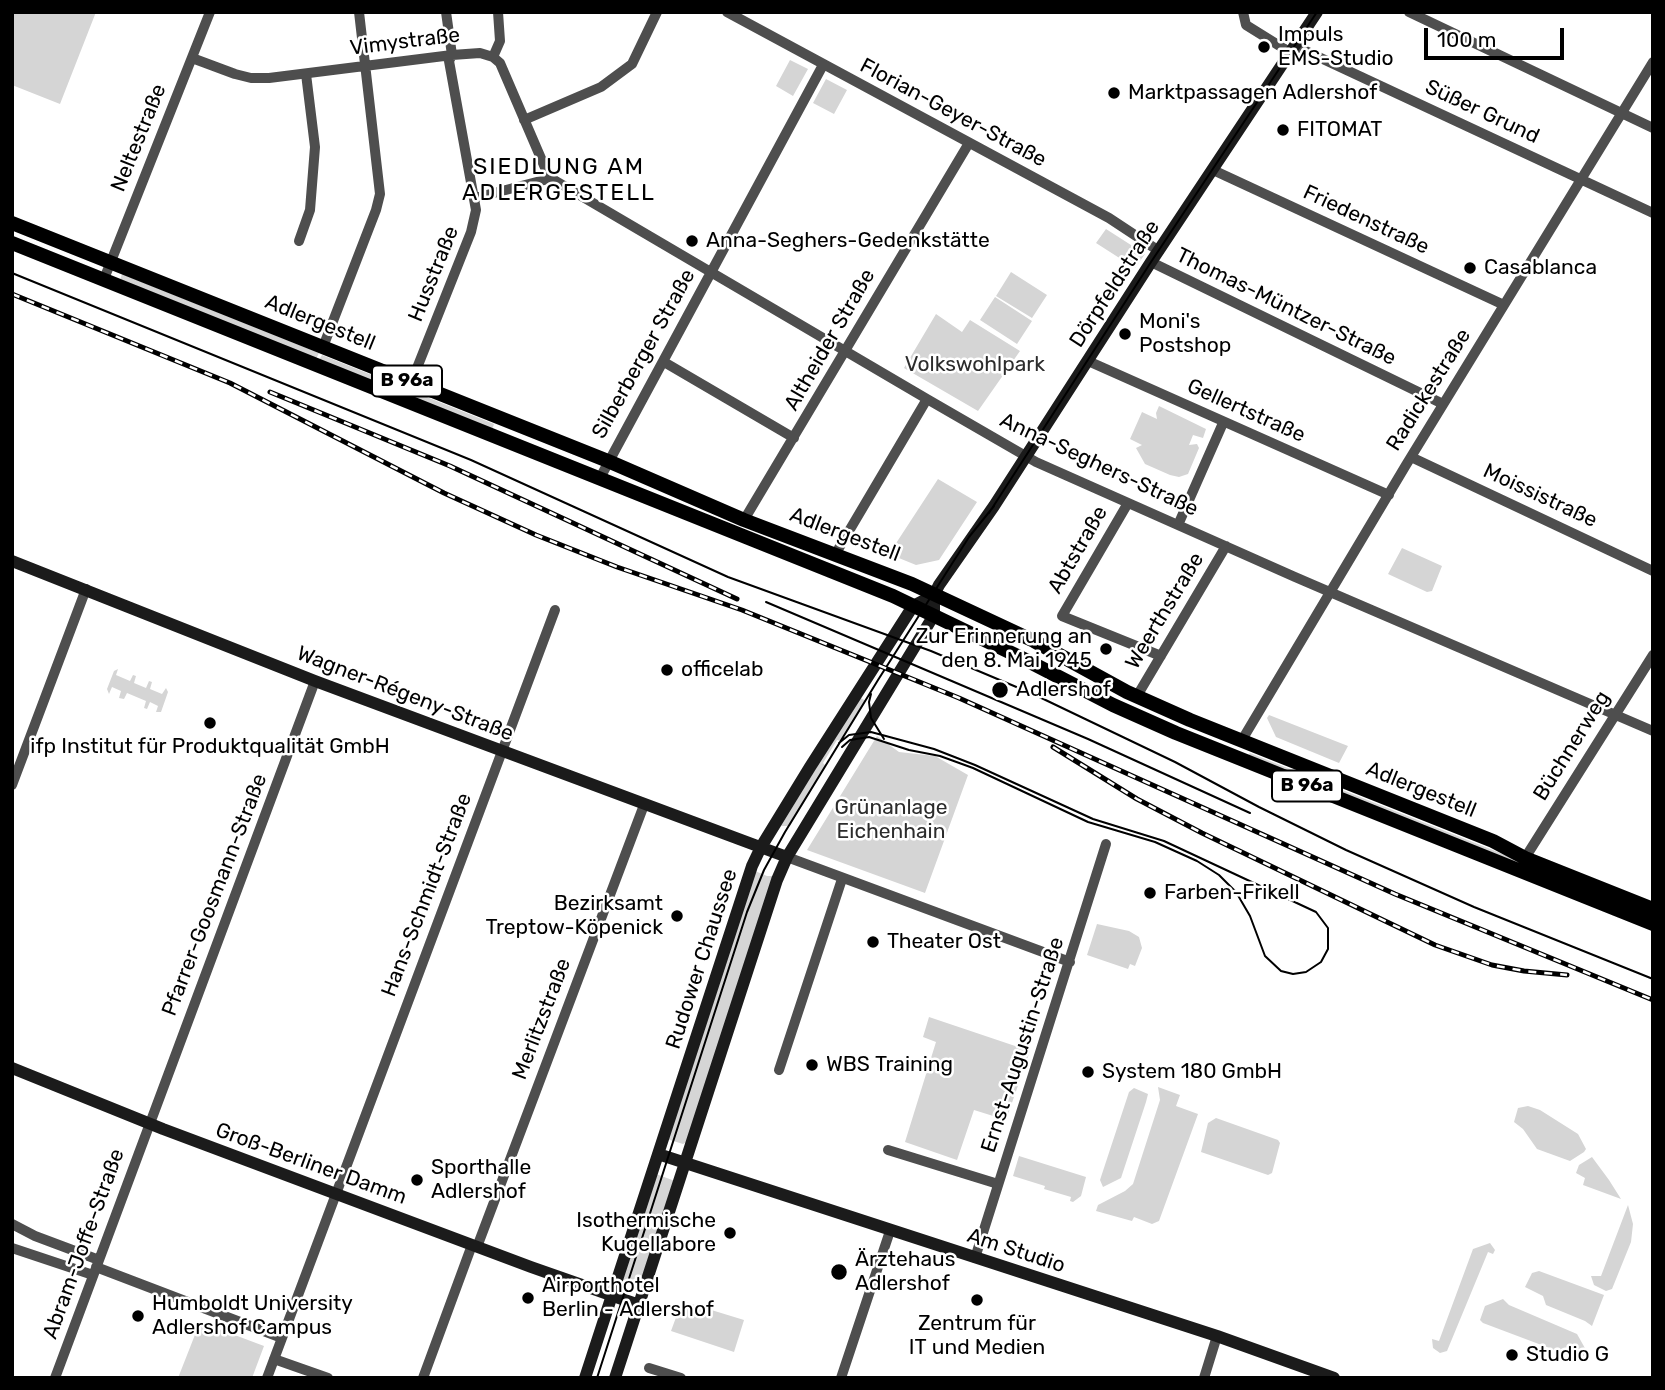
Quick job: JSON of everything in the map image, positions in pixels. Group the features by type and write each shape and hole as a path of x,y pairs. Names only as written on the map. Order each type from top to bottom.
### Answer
{"main road":[{"name":"Dörpfeldstraße","path":"934,595 1317,12"},
{"name":"Adlergestell","path":"12,223 608,461 744,520 912,584 990,620 1137,696 1493,841 1525,858 1653,908"},
{"name":"Adlergestell","path":"12,243 913,606 1176,733 1653,924"},
{"name":"Wagner-Régeny-Straße","path":"12,561 316,681 787,858"},
{"path":"615,1378 777,880 787,858 934,615 934,595 913,606"},
{"name":"Rudower Chaussee","path":"586,1378 752,866 913,606"},
{"name":"Groß-Berliner Damm","path":"12,1068 337,1194 639,1305"},
{"name":"Am Studio","path":"658,1154 1217,1336 1334,1378"}],"street":[{"name":"Neltestraße","path":"104,279 210,12"},
{"path":"323,347 380,194 359,12"},
{"name":"Husstraße","path":"411,383 475,223 475,198 449,61 452,55 446,12"},
{"path":"475,198 552,177 502,68 493,57 500,41 498,12"},
{"path":"524,120 601,87 632,64 657,12"},
{"name":"Florian-Geyer-Straße","path":"727,12 746,17 823,65 1109,218 1155,256"},
{"name":"Süßer Grund","path":"1242,12 1246,25 1293,49 1653,213"},
{"path":"1409,12 1653,128"},
{"name":"Vimystraße","path":"192,58 251,78 306,74 452,55 480,53 493,57"},
{"name":"Radickestraße","path":"1242,740 1443,404 1653,62"},
{"name":"Silberberger Straße","path":"600,478 823,65"},
{"path":"299,241 310,210 315,147 306,74"},
{"name":"Altheider Straße","path":"744,520 969,143"},
{"name":"Friedenstraße","path":"1213,170 1504,305"},
{"name":"Anna-Seghers-Straße","path":"552,177 1026,456 1178,525 1653,731"},
{"name":"Thomas-Müntzer-Straße","path":"1155,256 1443,404"},
{"name":"Gellertstraße","path":"1088,361 1389,495"},
{"path":"664,362 794,438"},
{"path":"836,553 927,399"},
{"path":"1178,525 1223,423"},
{"name":"Moissistraße","path":"1411,457 1653,570"},
{"name":"Abtstraße","path":"1128,503 1062,617 1161,656"},
{"name":"Weerthstraße","path":"1137,696 1226,546"},
{"path":"12,785 86,589"},
{"name":"Hans-Schmidt-Straße","path":"267,1378 555,610"},
{"name":"Büchnerweg","path":"1525,858 1653,655"},
{"name":"Pfarrer-Goosmann-Straße","path":"150,1123 316,681"},
{"name":"Merlitzstraße","path":"423,1378 644,805"},
{"name":"Ernst-Augustin-Straße","path":"975,1258 1106,844"},
{"path":"787,858 1070,962"},
{"path":"779,1070 842,879"},
{"name":"Abram-Joffe-Straße","path":"55,1378 150,1123"},
{"path":"888,1150 998,1184"},
{"path":"12,1224 96,1268 282,1338"},
{"path":"841,1378 890,1231"},
{"path":"12,1248 96,1268"},
{"path":"1204,1378 1217,1336"},
{"path":"274,1359 328,1378"},
{"path":"649,1368 681,1378"}],"green space":[{"path":"12,12 96,12 60,104 12,85"},
{"path":"790,60 808,69 793,96 776,86"},
{"path":"826,79 847,90 834,114 813,103"},
{"path":"1106,229 1145,254 1135,268 1096,243"},
{"path":"1011,272 1047,295 1032,318 996,296"},
{"path":"122,274 319,353 316,359 120,280"},
{"path":"995,297 1032,321 1017,344 980,320"},
{"name":"Volkswohlpark","path":"936,314 962,332 970,320 1020,351 978,411 904,368"},
{"path":"322,355 494,424 492,430 319,360"},
{"path":"1159,406 1206,429 1203,438 1193,435 1189,445 1197,444 1199,448 1188,474 1179,477 1170,475 1145,464 1136,448 1142,445 1130,439 1142,412 1157,419"},
{"path":"938,479 977,502 939,560 916,565 889,554"},
{"path":"1402,548 1442,566 1432,591 1427,592 1388,574"},
{"path":"118,669 116,675 130,681 133,675 136,676 134,683 146,688 149,681 152,682 150,689 162,694 166,688 168,692 161,712 156,712 158,706 150,702 147,709 144,708 146,701 127,693 124,699 119,698 121,691 112,687 109,694 107,689 114,671"},
{"path":"859,697 866,701 841,741 837,740 823,763 826,766 790,826 781,826"},
{"path":"1269,715 1348,746 1339,763 1276,737 1267,718"},
{"name":"Grünanlage Eichenhain","path":"877,736 899,752 935,756 968,775 925,893 807,850"},
{"path":"1250,753 1653,914 1653,919 1248,755"},
{"path":"755,871 774,876 687,1142 683,1144 667,1139"},
{"path":"1097,924 1129,931 1139,937 1142,948 1135,966 1130,964 1128,969 1087,955"},
{"path":"929,1017 1030,1051 1006,1120 974,1110 957,1160 905,1142 936,1042 923,1037"},
{"path":"1158,1087 1180,1095 1176,1106 1198,1114 1159,1221 1152,1224 1134,1217 1132,1221 1096,1211 1098,1205 1133,1184 1160,1100"},
{"path":"1134,1088 1148,1094 1146,1102 1121,1178 1103,1187 1100,1180 1129,1092"},
{"path":"1528,1106 1540,1110 1578,1134 1586,1149 1584,1152 1570,1161 1537,1149 1523,1129 1514,1122 1518,1108"},
{"path":"1216,1118 1278,1140 1280,1143 1272,1173 1268,1175 1201,1152 1208,1123"},
{"path":"1019,1156 1086,1177 1081,1196 1073,1202 1070,1201 1071,1197 1013,1176"},
{"path":"1592,1157 1621,1199 1583,1185 1585,1178 1576,1173 1579,1165"},
{"path":"656,1174 675,1181 640,1286 621,1281"},
{"path":"1628,1205 1633,1224 1631,1242 1612,1289 1606,1291 1594,1285 1591,1276 1601,1276"},
{"path":"1490,1243 1495,1250 1493,1254 1488,1252 1447,1351 1440,1353 1433,1348 1432,1339 1439,1341 1473,1249"},
{"path":"1539,1271 1604,1295 1592,1326 1546,1305 1543,1296 1525,1287 1532,1273"},
{"path":"1503,1299 1509,1305 1577,1334 1586,1350 1584,1356 1571,1351 1568,1355 1483,1323 1480,1320 1485,1306"},
{"path":"682,1301 744,1320 734,1352 671,1331"},
{"path":"200,1322 264,1346 252,1378 178,1378"}],"tram line":[{"path":"989,513 1317,12"},
{"path":"12,273 471,460 728,577 931,651 1033,694 1175,762 1346,850 1474,907 1653,979"},
{"path":"597,1378 747,912 764,870 878,680 969,537 994,506"},
{"path":"766,602 1088,739 1250,813"},
{"path":"871,694 871,718 884,739"},
{"path":"839,743 849,735 871,732 934,749 1093,819 1164,841 1316,912 1328,928 1328,949 1321,962 1306,972 1293,974 1281,971 1265,956 1250,916 1236,892 1219,875 1197,861 1155,842 1088,822 973,768 940,756 909,750 869,737 850,740 842,747"}],"railway":[{"path":"12,294 230,383 444,493 536,535 617,567 742,610 959,698 1395,894 1653,1000"},
{"path":"270,392 450,466 737,599"},
{"path":"1053,747 1137,799 1202,833 1435,945 1492,965 1567,975"}],"place":[{"name":"Impuls EMS-Studio","path":"1264,47"},
{"name":"Marktpassagen Adlershof","path":"1114,93"},
{"name":"FITOMAT","path":"1283,130"},
{"name":"Anna-Seghers-Gedenkstätte","path":"692,241"},
{"name":"Casablanca","path":"1470,268"},
{"name":"Moni's Postshop","path":"1125,334"},
{"name":"Zur Erinnerung an den 8. Mai 1945","path":"1106,649"},
{"name":"officelab","path":"667,670"},
{"name":"Adlershof","path":"1000,690"},
{"name":"ifp Institut für Produktqualität GmbH","path":"210,723"},
{"name":"Farben-Frikell","path":"1150,893"},
{"name":"Bezirksamt Treptow-Köpenick","path":"677,916"},
{"name":"Theater Ost","path":"873,942"},
{"name":"WBS Training","path":"812,1065"},
{"name":"System 180 GmbH","path":"1088,1072"},
{"name":"Sporthalle Adlershof","path":"417,1180"},
{"name":"Isothermische Kugellabore","path":"730,1233"},
{"name":"Ärztehaus Adlershof","path":"839,1272"},
{"name":"Airporthotel Berlin - Adlershof","path":"528,1298"},
{"name":"Zentrum für IT und Medien","path":"977,1300"},
{"name":"Humboldt University Adlershof Campus","path":"138,1316"},
{"name":"Studio G","path":"1512,1355"}],"district":[{"name":"SIEDLUNG AM ADLERGESTELL","path":"559,180"}]}
